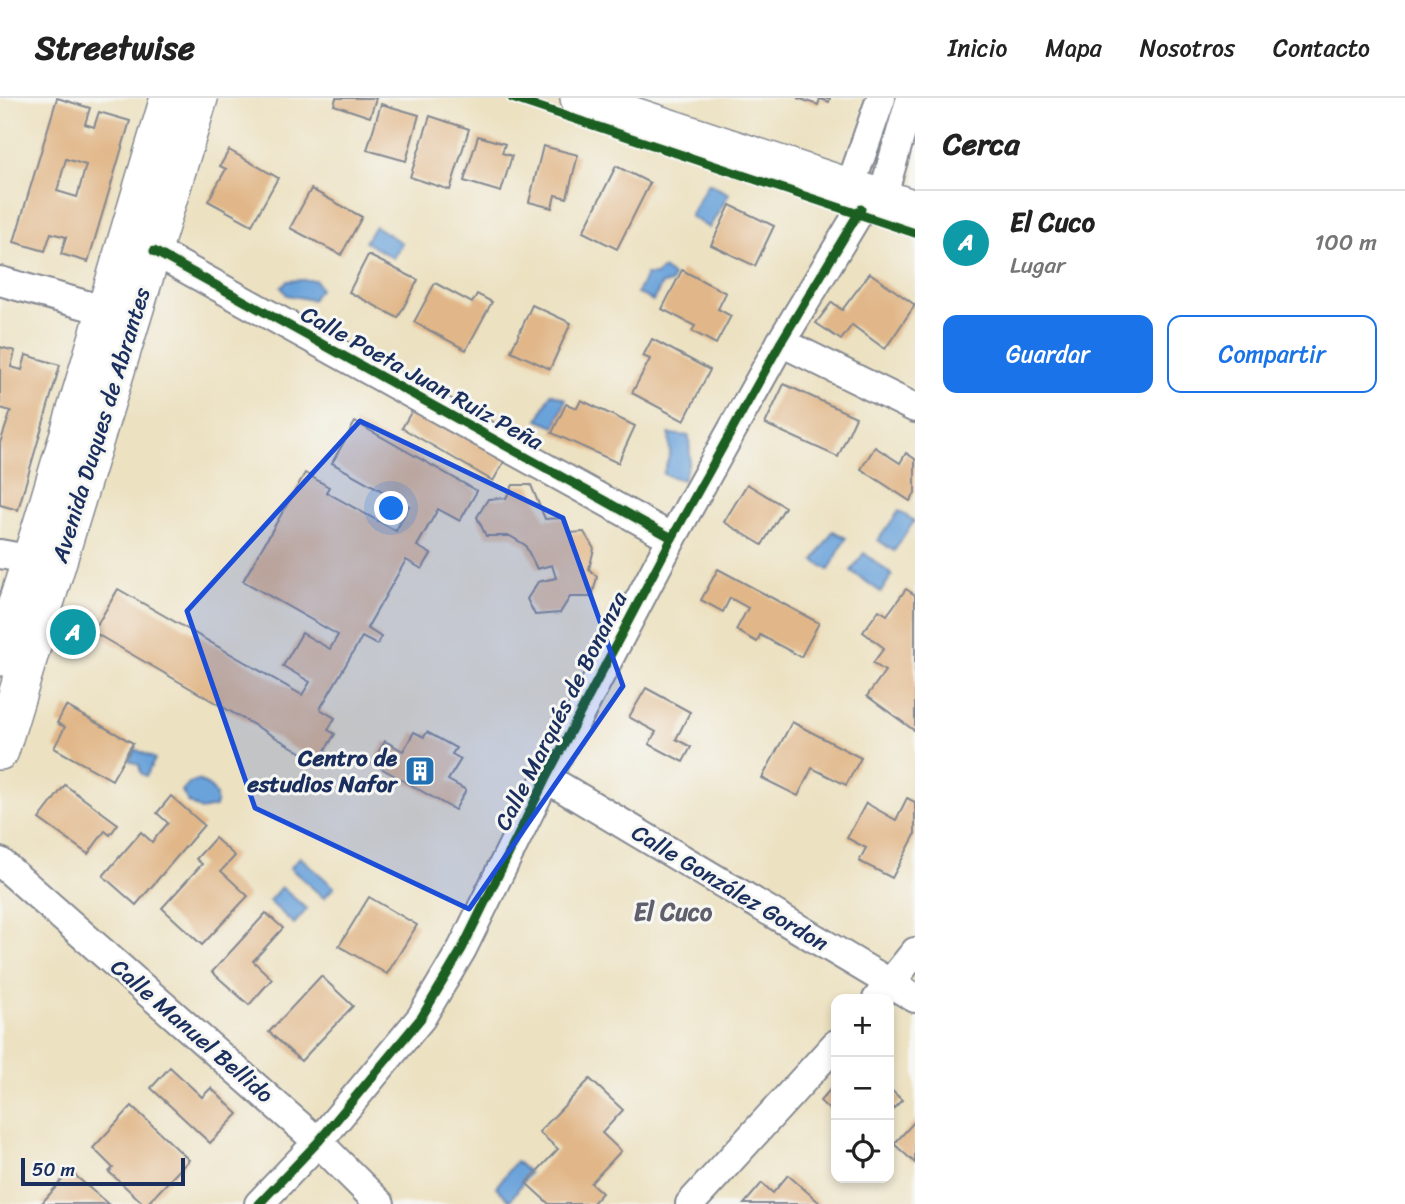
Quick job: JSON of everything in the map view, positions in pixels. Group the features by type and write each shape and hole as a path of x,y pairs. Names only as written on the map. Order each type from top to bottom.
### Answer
{"main road":[{"name":"Avenida Duques de Abrantes","path":"120,315 169,98"},
{"name":"Avenida Duques de Abrantes","path":"0,657 29,559 120,315 154,251 199,98"},
{"path":"579,98 881,190"},
{"path":"659,98 881,190"},
{"name":"Avenida Duques de Abrantes","path":"0,751 29,559"}],"street":[{"path":"881,98 881,190"},
{"path":"881,190 911,98"},
{"name":"Calle Marqués de Bonanza","path":"259,1204 318,1142 421,1018 462,949 546,778 672,538 781,342 881,190"},
{"name":"Calle Poeta Juan Ruiz Peña","path":"154,251 672,538"},
{"path":"0,281 120,315"},
{"path":"781,342 915,408"},
{"name":"Calle González Gordon","path":"546,778 884,992 915,998"},
{"name":"Calle Manuel Bellido","path":"0,862 318,1142 380,1204"},
{"path":"884,992 915,952"},
{"path":"690,1204 831,1049"}],"highlighted area":[{"path":"360,421 563,518 623,686 469,909 255,808 187,611"}],"water":[{"path":"708,183 729,194 709,228 690,216"},
{"path":"375,226 402,243 393,258 365,242"},
{"path":"663,269 673,276 671,283 662,284 653,301 637,293 646,275 656,275"},
{"path":"315,280 320,288 312,300 287,295 281,287 288,281"},
{"path":"551,393 566,399 555,427 538,420"},
{"path":"669,434 689,436 690,458 683,480 663,474 670,454"},
{"path":"899,511 914,521 894,551 878,540"},
{"path":"833,531 846,538 829,570 814,561"},
{"path":"864,553 892,575 881,592 851,571"},
{"path":"135,749 155,759 146,776 141,773 139,765 129,760"},
{"path":"198,780 213,790 216,797 215,807 201,810 188,802 182,791 189,783"},
{"path":"300,857 334,887 324,898 290,868"},
{"path":"281,887 307,909 294,924 269,901"},
{"path":"516,1161 529,1173 510,1201 496,1187"}],"building":[{"path":"57,98 90,108 85,124 94,127 99,112 130,121 88,262 61,254 66,237 51,233 45,251 14,242","holes":["66,159 86,165 77,197 57,191"]},
{"path":"336,98 376,98 370,117 334,105"},
{"path":"797,98 830,98 829,102 820,99 818,105"},
{"path":"381,104 419,115 406,161 367,150"},
{"path":"430,116 469,129 450,190 410,177"},
{"path":"478,136 505,144 502,153 512,156 501,192 464,181"},
{"path":"543,146 578,155 567,198 555,195 552,208 529,202"},
{"path":"229,150 278,178 252,225 208,201 226,169 220,166"},
{"path":"616,166 650,183 617,249 583,232"},
{"path":"311,189 362,217 341,255 290,228"},
{"path":"730,205 774,226 755,266 711,245"},
{"path":"368,255 418,280 398,318 349,292"},
{"path":"682,270 726,293 718,309 731,316 716,344 692,331 695,326 662,309"},
{"path":"870,273 915,305 885,349 852,325 841,340 816,323 832,302 842,310"},
{"path":"435,283 472,303 477,294 492,302 466,350 414,322"},
{"path":"532,305 571,323 550,369 511,351"},
{"path":"652,339 710,370 684,421 632,393 650,359 643,356"},
{"path":"0,347 15,351 11,367 22,370 26,355 60,365 18,510 0,505 0,443 11,411 0,408"},
{"path":"784,384 856,417 838,457 765,424"},
{"path":"581,400 635,426 618,463 552,433 566,404 577,408"},
{"path":"414,407 505,460 493,481 402,428"},
{"path":"355,422 477,491 460,521 438,509 417,546 431,554 422,569 406,560 367,628 381,637 377,645 362,637 320,709 335,718 328,730 335,734 318,762 93,632 118,589 302,695 310,682 283,666 302,633 330,649 338,635 243,581 305,473 329,487 326,492 396,531 409,506 332,463"},
{"path":"875,447 900,463 906,453 915,459 915,493 910,501 861,469"},
{"path":"747,484 785,507 762,545 724,522"},
{"path":"513,485 531,485 545,519 562,518 569,533 584,532 594,549 589,569 597,577 592,597 570,597 560,613 535,615 527,599 538,582 556,578 552,565 537,569 525,545 510,536 486,536 477,517 488,499 506,498"},
{"path":"718,569 819,623 801,657 760,635 757,642 736,630 748,608 730,598 723,612 701,600"},
{"path":"906,589 915,595 915,731 867,696 885,671 873,663 884,648 863,632 879,610 887,615"},
{"path":"76,623 78,635 70,635 66,629"},
{"path":"646,688 690,712 676,739 691,747 683,762 649,744 656,732 629,717"},
{"path":"66,706 133,743 112,780 54,748 65,727 57,723"},
{"path":"792,722 861,758 846,785 812,768 798,796 762,778"},
{"name":"Centro de estudios Nafor","path":"414,732 424,737 427,732 456,748 452,754 461,759 448,780 466,790 455,810 372,763 385,741 403,751"},
{"path":"65,785 118,824 110,835 105,831 88,854 39,819"},
{"path":"171,796 204,825 136,905 103,876 141,832 152,842 168,823 157,813"},
{"path":"907,798 915,802 915,835 892,878 859,861 866,848 847,838 866,803 896,820"},
{"path":"215,838 235,856 221,871 248,896 202,945 162,908 202,864 196,859"},
{"path":"369,897 417,925 387,974 339,946"},
{"path":"266,913 283,928 253,961 272,979 249,1005 212,972"},
{"path":"321,976 353,1006 301,1061 269,1032"},
{"path":"170,1067 202,1097 211,1088 238,1114 210,1143 151,1088"},
{"path":"590,1079 623,1110 602,1133 621,1151 591,1183 602,1193 592,1204 549,1204 526,1183 558,1149 539,1132"},
{"path":"831,1089 831,1111 820,1101"},
{"path":"894,1093 902,1100 894,1108"},
{"path":"132,1106 189,1160 147,1204 109,1172 113,1168 93,1148"},
{"path":"915,1121 915,1163 894,1144"},
{"path":"70,1171 108,1204 41,1204"},
{"path":"788,1175 821,1204 744,1204 762,1183 773,1193"}],"cycle path":[{"path":"512,98 915,233"},
{"path":"259,1204 318,1142 421,1018 462,949 546,778 672,538 781,342 861,209"},
{"path":"154,251 672,538"}],"place":[{"name":"El Cuco","path":"73,632"},
{"name":"Centro de estudios Nafor","path":"420,771"}],"district":[{"name":"El Cuco","path":"673,912"}]}
